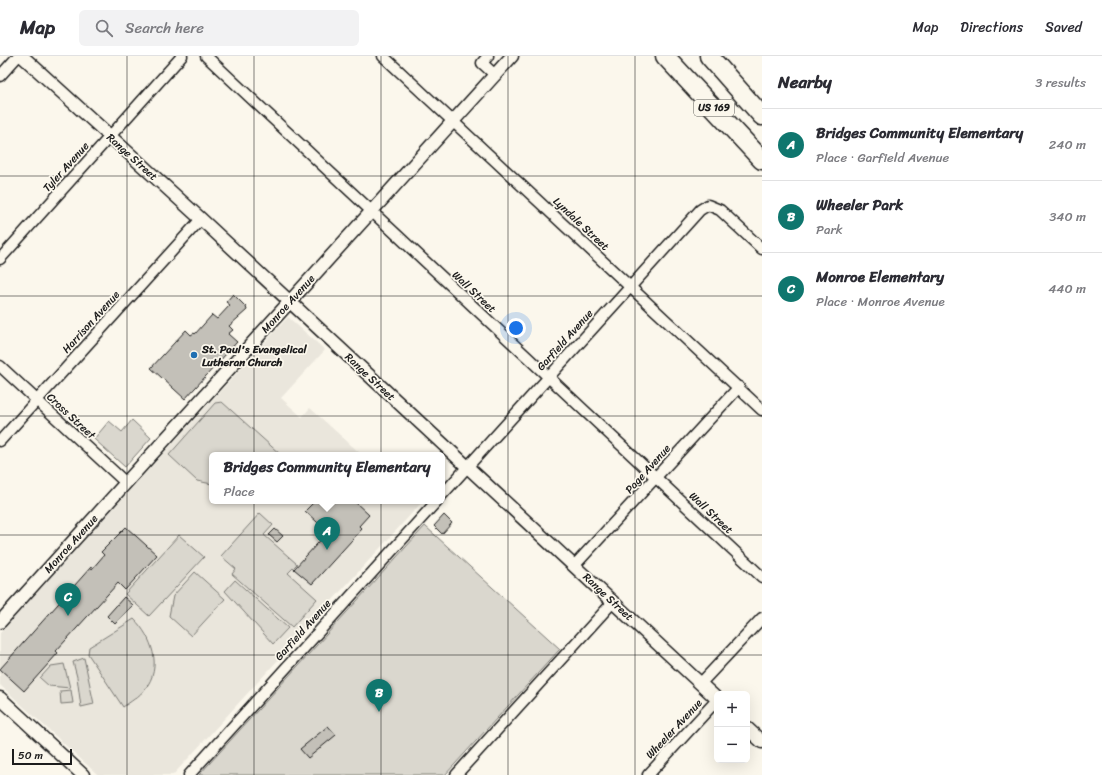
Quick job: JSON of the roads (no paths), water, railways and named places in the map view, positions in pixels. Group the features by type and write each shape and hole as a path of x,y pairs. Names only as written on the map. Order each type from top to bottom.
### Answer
{"highway":[{"name":"US 169","path":"665,56 762,160"},
{"name":"US 169","path":"708,56 762,116"}],"street":[{"path":"0,76 18,56"},
{"name":"Range Street","path":"22,56 201,219 714,697"},
{"name":"Tyler Avenue","path":"0,259 182,56"},
{"name":"Wall Street","path":"206,56 547,378 762,577"},
{"name":"Lyndale Street","path":"383,56 762,410"},
{"path":"488,56 482,63 495,75"},
{"name":"Monroe Avenue","path":"0,622 512,56"},
{"name":"Garfield Avenue","path":"445,492 700,210 708,206 720,210 762,249"},
{"name":"Harrison Avenue","path":"0,441 201,219"},
{"name":"Cross Street","path":"0,366 126,483"},
{"name":"Page Avenue","path":"574,566 739,387"},
{"name":"Garfield Avenue","path":"189,775 434,504"},
{"path":"456,775 613,602"},
{"name":"Wheeler Avenue","path":"700,684 762,618"},
{"path":"0,698 83,775"},
{"name":"Wheeler Avenue","path":"648,775 714,703"},
{"path":"750,731 762,742"}],"place":[{"name":"St. Paul's Evangelical Lutheran Church","path":"194,355"},
{"name":"Bridges Community Elementary","path":"327,550"},
{"name":"Monroe Elementary","path":"68,616"},
{"name":"Wheeler Park","path":"379,712"}]}
